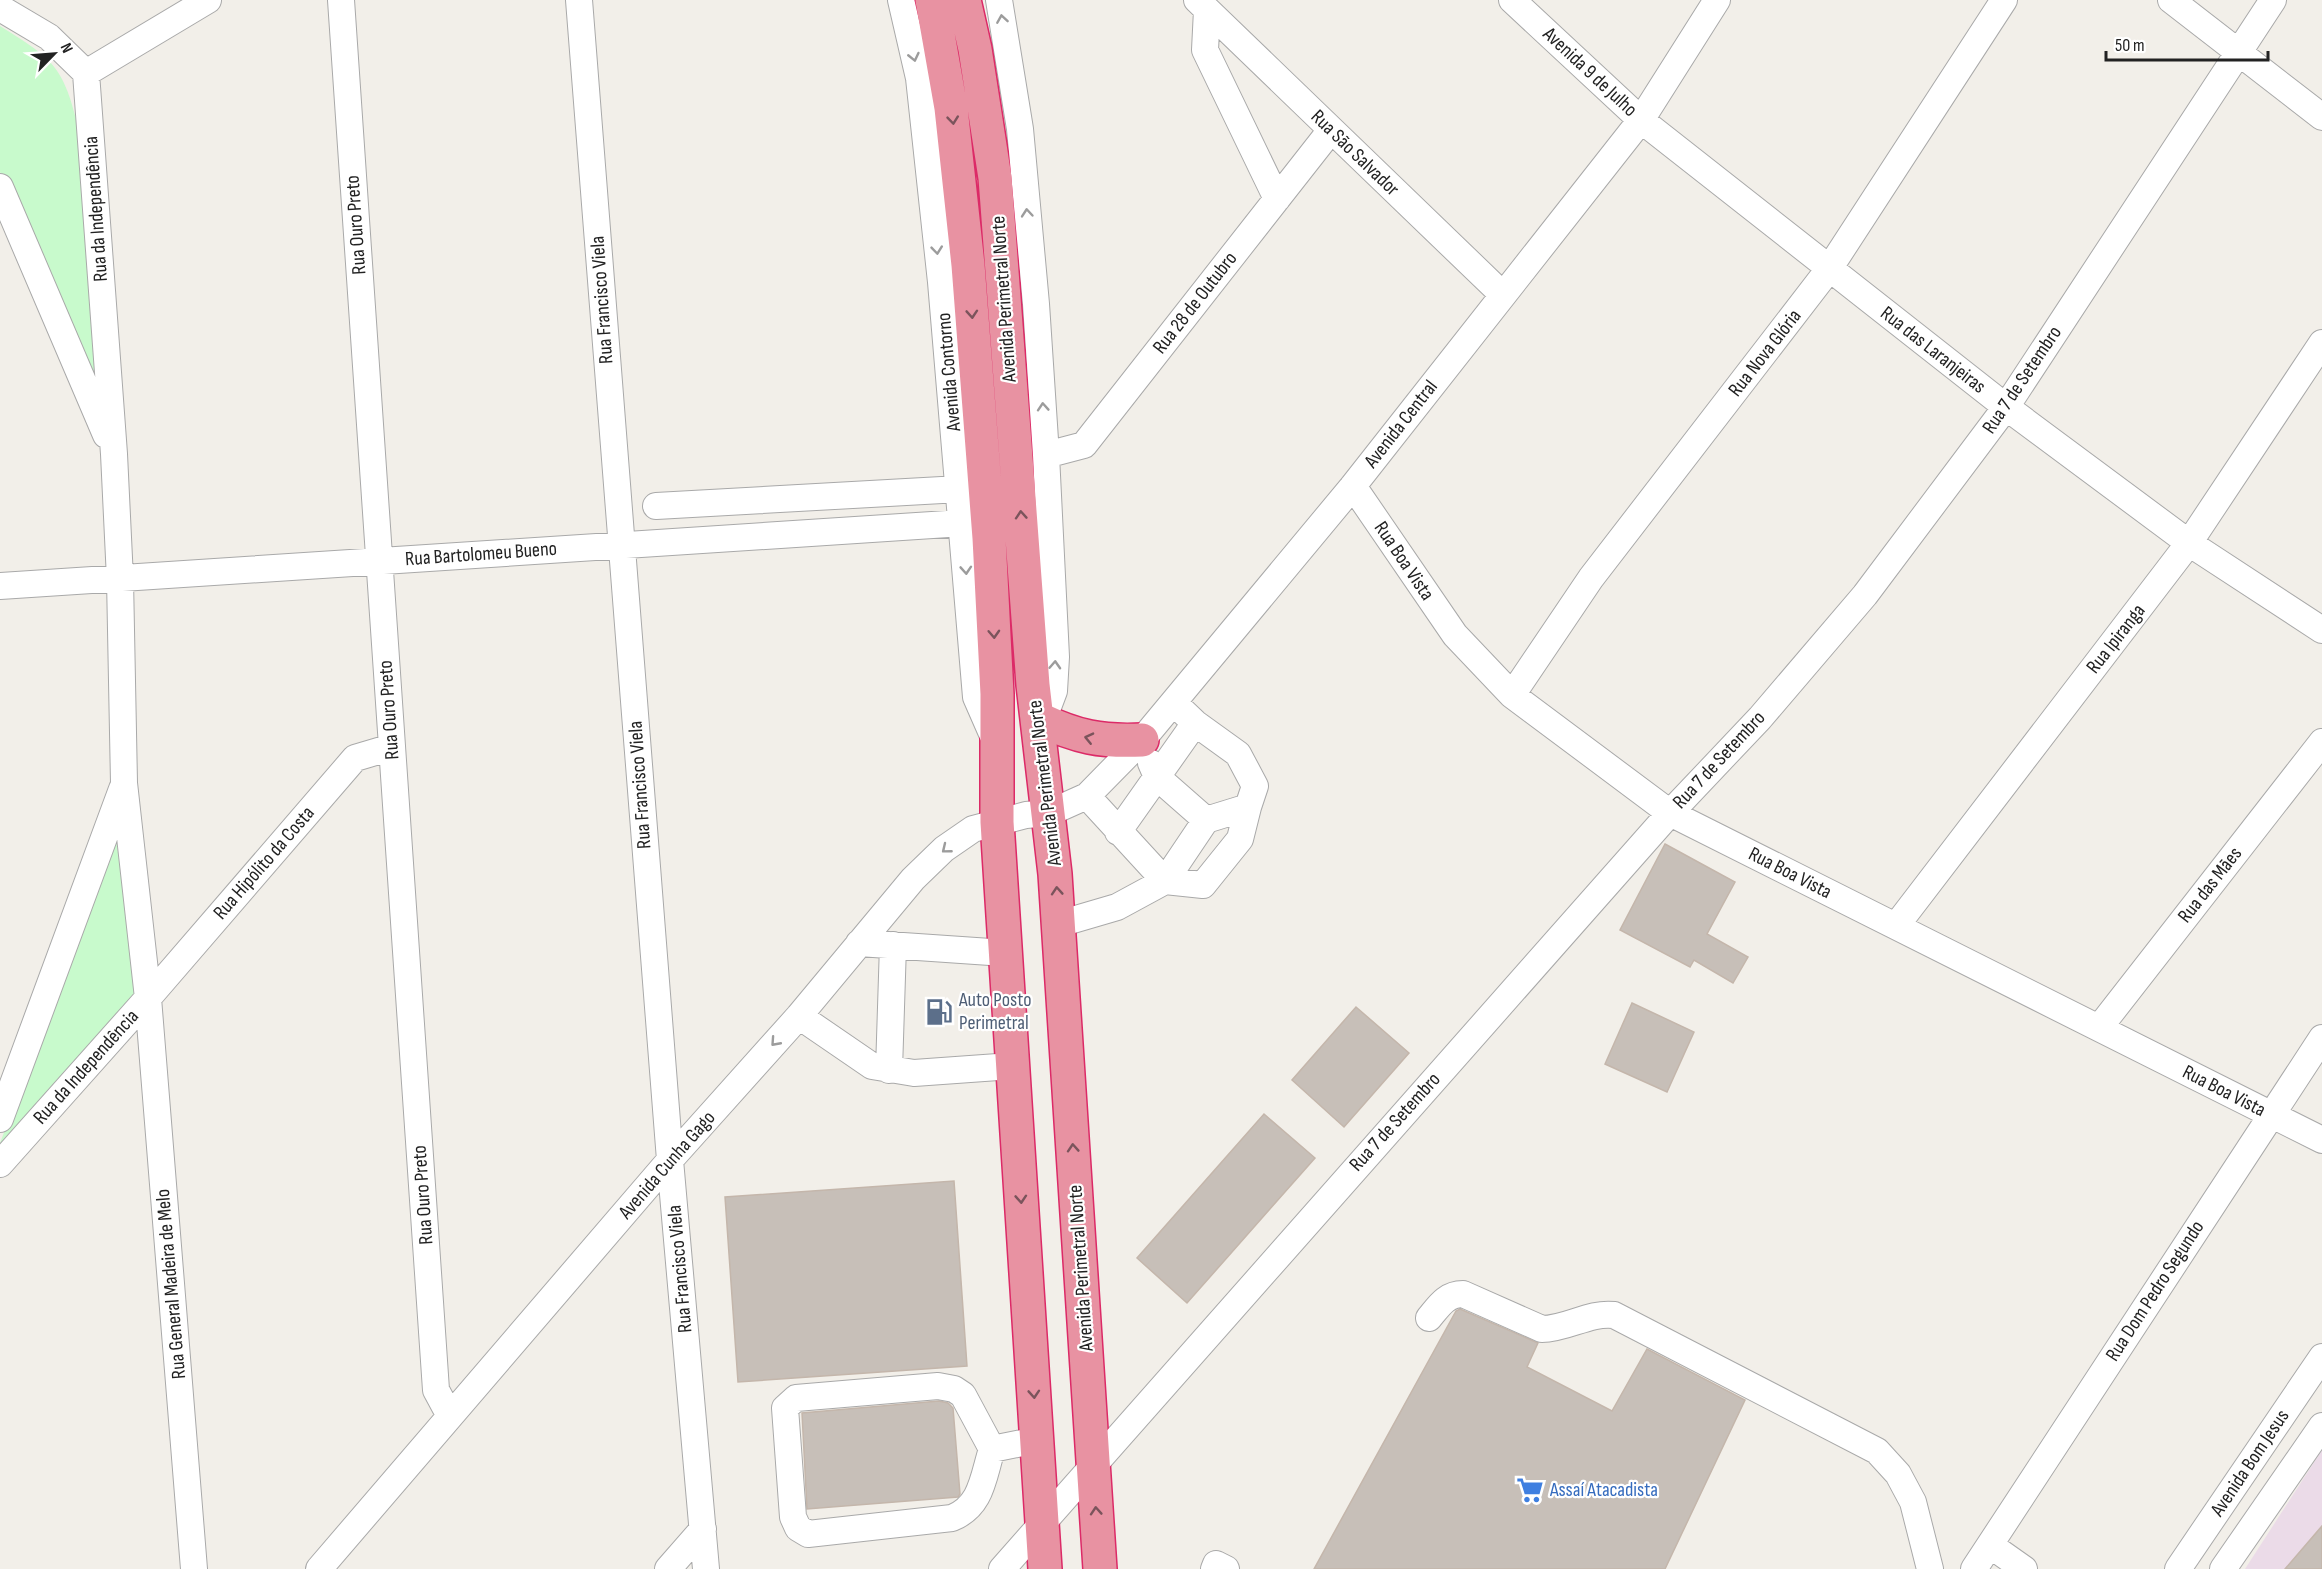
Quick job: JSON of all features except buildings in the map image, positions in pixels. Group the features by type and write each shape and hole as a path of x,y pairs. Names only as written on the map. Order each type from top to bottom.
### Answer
{"highway":[{"name":"Avenida Perimetral Norte","path":"932,0 951,108 970,281 989,538 997,694 995,742 997,822 1045,1569"},
{"name":"Avenida Perimetral Norte","path":"964,0 975,49 995,178 1033,685 1039,719 1059,924 1100,1569"},
{"path":"1039,719 1084,737 1106,742 1142,740"}],"street":[{"path":"0,8 49,37 86,74 207,0"},
{"name":"Rua Ouro Preto","path":"341,0 436,1390 450,1416"},
{"name":"Rua Francisco Viela","path":"579,0 670,1160 706,1569"},
{"name":"Avenida Contorno","path":"901,0 919,78 960,489 976,697 995,742"},
{"path":"999,0 1020,129 1036,304 1046,455 1056,657 1054,691 1048,707 1039,719"},
{"name":"Avenida 9 de Julho","path":"1512,0 1641,120"},
{"name":"Avenida Central","path":"1049,813 1088,796 1142,740 1353,486 1641,120 1717,0"},
{"name":"Rua Nova Glória","path":"1512,696 1591,578 1829,269 2004,0"},
{"path":"2171,0 2322,117"},
{"name":"Rua 7 de Setembro","path":"1002,1569 1093,1463 1670,813 1760,718 1865,595 2006,407 2273,0"},
{"name":"Rua São Salvador","path":"1202,5 1503,296"},
{"name":"Rua São Salvador","path":"1202,5 1204,50 1277,199"},
{"name":"Rua da Independência","path":"0,1164 148,998 124,783 120,579 114,454 86,74"},
{"name":"Rua das Laranjeiras","path":"1641,120 2006,407 2190,543 2322,630"},
{"name":"Rua 28 de Outubro","path":"1046,455 1084,445 1331,130"},
{"name":"Rua da Independência","path":"0,187 114,454"},
{"name":"Rua Ipiranga","path":"1896,926 2190,543 2322,343"},
{"name":"Rua Boa Vista","path":"1353,486 1455,635 1512,696 1670,813 2322,1140"},
{"path":"656,506 906,490 960,489"},
{"path":"906,490 907,527"},
{"name":"Rua Bartolomeu Bueno","path":"0,586 963,523"},
{"path":"1088,796 1118,832 1166,881 1203,885 1240,839 1255,786 1238,754 1195,723 1174,703"},
{"path":"1118,832 1195,723"},
{"path":"1142,740 1157,777 1206,820"},
{"name":"Rua das Mães","path":"2099,1028 2322,742"},
{"name":"Rua Hipólito da Costa","path":"148,998 355,758 392,747"},
{"name":"Rua da Independência","path":"0,1119 124,783"},
{"path":"1059,924 1117,907 1166,881 1206,820 1248,807"},
{"name":"Avenida Cunha Gago","path":"319,1569 670,1160 799,1016 913,879 944,849 973,830 997,822 1049,813"},
{"path":"859,943 1005,953"},
{"path":"890,1070 893,945"},
{"name":"Rua General Madeira de Melo","path":"148,998 194,1569"},
{"path":"799,1016 872,1066 914,1073 1012,1066"},
{"name":"Rua Dom Pedro Segundo","path":"1974,1569 2021,1494 2322,1038"},
{"path":"1429,1318 1447,1297 1456,1294 1463,1294 1542,1329 1551,1329 1600,1313 1614,1315 1877,1451 1898,1474 1913,1503 1930,1569"},
{"name":"Avenida Bom Jesus","path":"2178,1569 2322,1357"},
{"path":"938,1386 954,1389 963,1395 992,1449 975,1504 964,1513 952,1518 808,1534 798,1528 793,1517 784,1408 796,1398 938,1386"},
{"path":"2223,1569 2322,1426"},
{"path":"992,1449 1037,1440"},
{"path":"668,1569 703,1529"},
{"path":"1990,1545 2024,1569"},
{"path":"1214,1569 1216,1564 1226,1569"}],"shaded area":[{"path":"2322,1450 2322,1569 2245,1569"}],"green space":[{"path":"0,26 30,45 50,62 58,72 71,100 76,119 99,387 0,172"},
{"path":"116,840 141,997 0,1149 0,1143"}],"place":[{"name":"Auto Posto Perimetral","path":"939,1012"},
{"name":"Assaí Atacadista","path":"1530,1490"}]}
